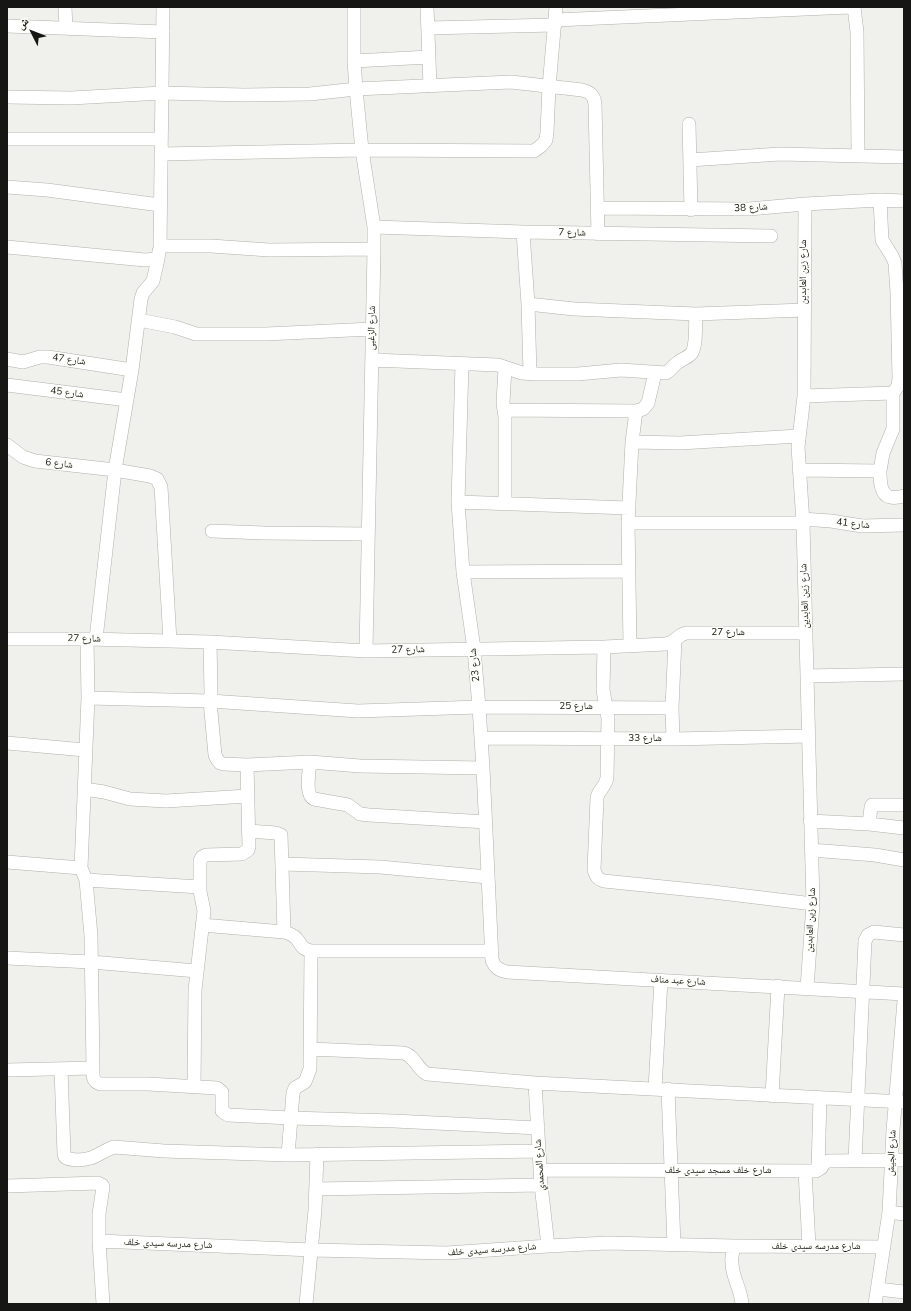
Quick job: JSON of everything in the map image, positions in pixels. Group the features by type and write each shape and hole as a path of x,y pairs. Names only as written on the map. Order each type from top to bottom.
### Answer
{"street":[{"path":"64,7 66,28"},
{"path":"163,7 160,246 153,281 143,293 142,299 115,470 92,639 88,698 81,868 86,880 91,936 93,1078 100,1084 148,1084 213,1087 222,1092 222,1111 228,1115 538,1128"},
{"name":"شارع الزغبى","path":"354,7 354,62 356,88 362,150 374,228 366,651"},
{"path":"427,7 430,86"},
{"path":"161,154 362,150 534,151 546,140 556,7"},
{"path":"428,28 555,23 850,7"},
{"path":"854,7 857,32 858,156"},
{"path":"7,26 162,32"},
{"path":"354,62 429,57"},
{"path":"7,97 71,98 162,93 244,95 302,94 356,88 511,82 582,90 592,94 594,98 598,234"},
{"path":"689,124 691,210"},
{"path":"7,139 161,139"},
{"path":"690,160 780,154 904,158"},
{"path":"7,187 47,190 160,205"},
{"path":"880,200 880,232 882,240 895,263 901,350 898,386 893,393 893,429 882,453 880,471 881,487 885,494 890,497 904,496"},
{"name":"شارع 38","path":"597,208 749,210 805,204 880,200 904,201"},
{"name":"شارع زين العابدين","path":"805,204 804,396 798,447 803,521 813,904 806,988"},
{"name":"شارع 7","path":"374,228 598,234 771,236"},
{"path":"523,232 528,304 530,374"},
{"path":"160,246 212,246 269,250 374,249"},
{"path":"7,247 132,259 158,259"},
{"path":"528,304 574,309 696,314 804,310"},
{"path":"372,360 498,365 522,373 530,374 578,374 621,370 666,373 671,370 676,363 692,354 695,341 696,314"},
{"path":"139,320 175,327 196,334 266,334 372,329"},
{"name":"شارع 47","path":"7,359 23,362 40,357 48,357 132,370"},
{"name":"شارع 23","path":"462,364 458,502 463,572 474,649 479,707 492,960 495,967"},
{"path":"505,368 503,390 505,504"},
{"path":"504,410 643,410 648,403 655,373"},
{"name":"شارع 45","path":"7,385 127,400"},
{"path":"804,396 893,393"},
{"path":"630,645 628,523 632,442 636,411"},
{"path":"632,442 680,443 799,436"},
{"name":"شارع 6","path":"7,445 23,457 35,461 115,470 155,477 160,484 170,641"},
{"path":"799,470 880,471"},
{"path":"458,502 629,508"},
{"name":"شارع 41","path":"628,523 831,521 862,526 904,526"},
{"path":"212,531 264,534 368,534"},
{"path":"463,572 629,571"},
{"name":"شارع 27","path":"7,639 92,639 210,642 366,651 604,647 666,644 686,633 806,633"},
{"path":"673,739 672,708 675,640"},
{"path":"210,642 210,701 215,755 220,763 247,765 310,762 360,766 483,768"},
{"path":"604,647 604,690 608,718 608,739 607,778 605,786 599,791 597,798 594,870 599,879 813,904"},
{"path":"807,676 904,674"},
{"name":"شارع 25","path":"88,698 210,701 358,711 479,707 672,708"},
{"name":"شارع 33","path":"481,738 673,739 808,736"},
{"path":"7,743 85,750"},
{"path":"310,762 308,791 310,796 314,799 348,805 360,814 486,822"},
{"path":"194,1086 195,990 204,911 200,887 200,861 202,857 208,855 239,854 248,850 247,765"},
{"path":"84,789 104,792 130,799 166,801 248,796"},
{"path":"869,824 872,805 904,805"},
{"path":"810,821 869,824 904,828"},
{"path":"248,831 280,834 282,838 284,932"},
{"path":"811,850 875,855 904,860"},
{"path":"7,862 81,868"},
{"path":"283,864 380,867 488,877"},
{"path":"86,880 200,887"},
{"path":"202,925 284,932 297,939 300,946 311,951 492,951"},
{"path":"855,1160 865,941 868,935 874,932 904,935"},
{"path":"288,1155 293,1093 295,1088 305,1082 309,1074 311,951"},
{"path":"7,958 91,962 197,971"},
{"name":"شارع عبد مناف","path":"495,967 501,971 507,972 904,994"},
{"path":"661,980 662,1089 671,1170 674,1245"},
{"path":"772,1096 778,986"},
{"name":"شارع الجيش","path":"875,1304 889,1212 891,1159 898,1131 904,1000"},
{"path":"310,1049 400,1052 411,1056 419,1068 427,1074 535,1083 900,1102"},
{"path":"7,1070 93,1068"},
{"path":"61,1069 64,1154 68,1159 90,1159 114,1147 164,1151 288,1155 539,1151"},
{"name":"شارع المحمدي","path":"535,1083 541,1185 548,1246"},
{"path":"809,1246 811,1171 820,1098"},
{"path":"306,1304 312,1250 317,1154"},
{"path":"811,1171 827,1161 904,1160"},
{"name":"شارع خلف مسجد سيدى خلف","path":"540,1170 811,1171"},
{"path":"7,1186 100,1184 103,1187 99,1241 103,1304"},
{"path":"316,1189 541,1185"},
{"path":"889,1212 904,1214"},
{"name":"شارع مدرسه سيدى خلف","path":"99,1241 312,1250 447,1253 608,1243 884,1247"},
{"path":"734,1246 732,1262 742,1304"},
{"path":"878,1289 904,1292"}]}
